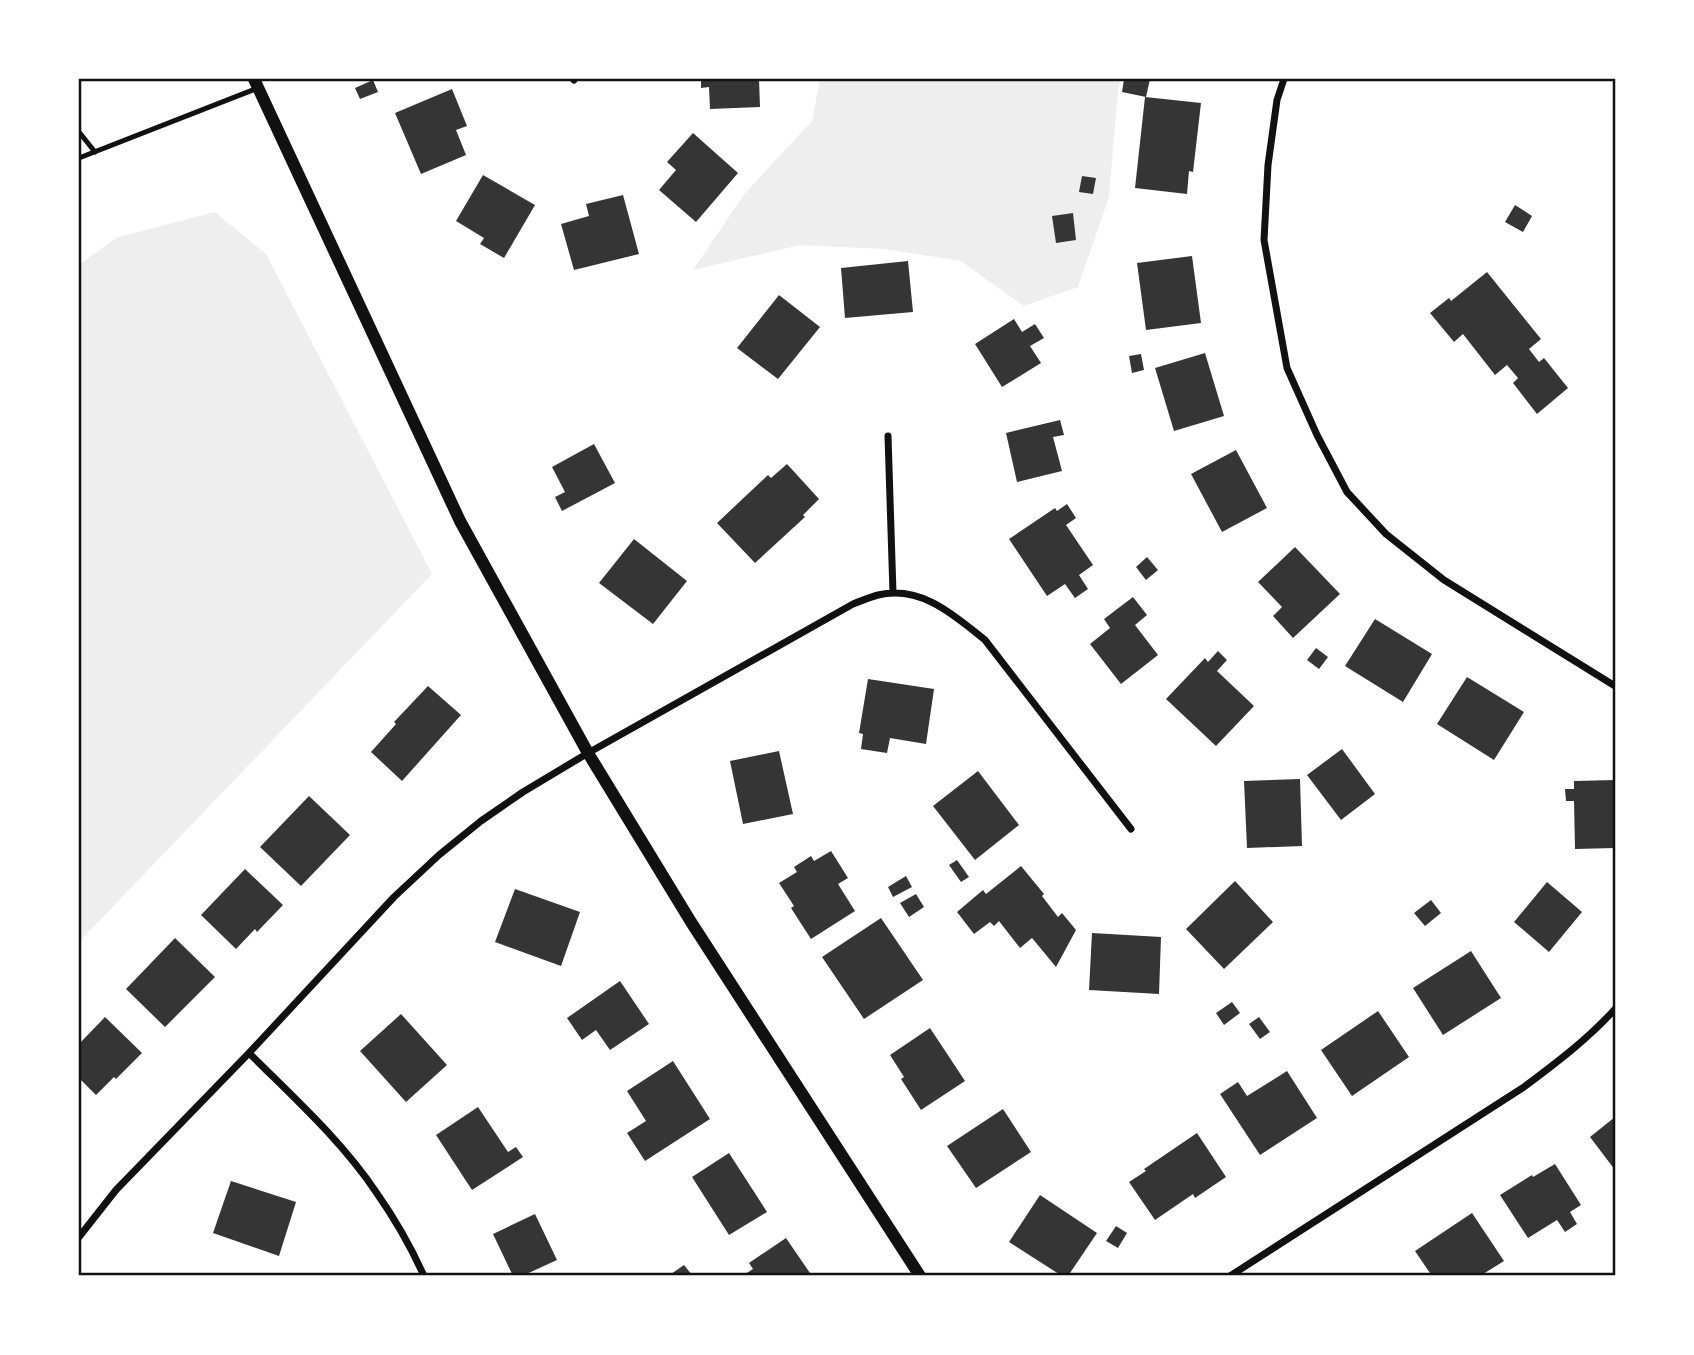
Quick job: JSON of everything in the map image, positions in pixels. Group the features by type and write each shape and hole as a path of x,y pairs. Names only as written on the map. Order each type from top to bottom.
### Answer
{"street":[{"path":"1284,79 1277,100 1268,165 1264,240 1287,368 1317,435 1347,492 1386,534 1444,580 1615,686"},
{"path":"256,83 460,521 588,753 691,922 920,1276"},
{"path":"888,436 893,593"},
{"path":"79,1237 116,1190 249,1053 378,914 439,855 523,792 853,604 877,595 893,593 917,596 937,604 958,618 985,640 1131,829"},
{"path":"1230,1276 1524,1087 1558,1062 1615,1009"},
{"path":"249,1053 347,1155 410,1245 425,1276"}],"lane":[{"path":"79,158 256,83"},
{"path":"79,132 95,152"}],"shaded area":[{"path":"820,79 1121,79 1109,197 1078,287 1024,306 961,261 884,249 800,245 693,270 745,193 812,121"},
{"path":"215,212 266,254 432,574 79,942 79,265 118,237"}],"building":[{"path":"701,79 759,79 760,107 710,109 709,87 701,88"},
{"path":"1124,79 1150,79 1146,97 1122,92"},
{"path":"373,80 378,92 360,99 355,88"},
{"path":"452,89 467,126 456,130 466,155 421,174 395,113"},
{"path":"1145,97 1201,103 1193,172 1189,171 1187,194 1135,188"},
{"path":"693,133 738,173 696,222 659,190 676,170 667,162"},
{"path":"483,175 535,205 504,258 480,244 484,238 456,221"},
{"path":"1082,176 1096,178 1093,194 1079,192"},
{"path":"623,195 639,254 574,270 561,224 589,216 586,204"},
{"path":"1515,205 1532,216 1523,232 1505,222"},
{"path":"1073,213 1076,240 1056,243 1052,216"},
{"path":"1192,256 1201,323 1146,330 1137,263"},
{"path":"908,261 913,312 845,318 841,268"},
{"path":"1487,272 1541,339 1529,349 1539,362 1544,358 1568,388 1537,414 1513,383 1518,378 1507,365 1495,375 1463,334 1454,342 1430,313 1449,298 1451,301"},
{"path":"779,295 820,327 778,379 737,348"},
{"path":"1014,319 1022,332 1035,324 1044,338 1030,346 1041,363 1002,387 975,344"},
{"path":"1205,353 1224,416 1174,431 1155,368"},
{"path":"1141,354 1144,370 1132,373 1129,356"},
{"path":"1060,420 1064,435 1053,437 1062,471 1017,482 1006,433"},
{"path":"594,444 615,483 562,511 555,497 565,492 552,467"},
{"path":"1236,450 1267,508 1222,532 1191,474"},
{"path":"787,464 819,499 803,515 805,517 755,563 717,523 768,475 771,478"},
{"path":"1067,504 1076,518 1066,525 1093,565 1079,575 1088,589 1075,598 1065,584 1047,596 1009,539 1055,508 1057,511"},
{"path":"634,539 687,581 653,624 599,583"},
{"path":"1295,547 1340,594 1293,638 1273,616 1282,607 1258,582"},
{"path":"1147,557 1158,570 1146,580 1136,567"},
{"path":"1133,597 1147,615 1135,625 1158,655 1121,684 1090,644 1110,628 1104,619"},
{"path":"1375,619 1432,654 1403,702 1345,666"},
{"path":"1316,648 1328,657 1319,669 1307,660"},
{"path":"1218,651 1227,660 1217,671 1254,706 1216,746 1166,699 1205,658 1208,662"},
{"path":"1467,677 1524,712 1494,760 1437,724"},
{"path":"868,679 934,689 926,744 890,738 887,753 861,749 863,734 859,733"},
{"path":"428,686 461,715 402,781 371,752 396,724 394,722"},
{"path":"1342,749 1375,794 1341,820 1307,775"},
{"path":"779,751 793,814 743,824 730,761"},
{"path":"978,771 1019,825 975,860 933,806"},
{"path":"1300,779 1302,846 1247,848 1244,781"},
{"path":"1615,780 1615,848 1575,849 1574,801 1566,801 1565,789 1574,789 1574,781"},
{"path":"309,796 350,835 301,886 260,847"},
{"path":"831,851 848,878 838,884 855,911 811,939 779,883 797,872 794,867 811,856 814,861"},
{"path":"957,860 969,877 961,882 949,865"},
{"path":"1021,866 1044,894 1042,896 1058,917 1062,913 1076,930 1056,967 1032,938 1020,948 999,921 994,926 990,922 974,934 957,912 983,890 986,894"},
{"path":"245,869 283,905 236,949 201,915"},
{"path":"906,876 912,887 893,897 888,887"},
{"path":"1235,881 1273,922 1224,969 1186,929"},
{"path":"1547,882 1582,912 1549,952 1514,922"},
{"path":"515,889 580,912 561,966 495,942"},
{"path":"916,894 924,907 909,917 900,903"},
{"path":"1431,900 1441,913 1425,926 1414,913"},
{"path":"881,918 923,980 864,1019 822,957"},
{"path":"1092,933 1161,937 1159,994 1089,990"},
{"path":"175,938 215,977 165,1027 126,989"},
{"path":"1471,951 1501,998 1443,1035 1413,988"},
{"path":"620,981 649,1024 610,1050 596,1030 582,1040 567,1018"},
{"path":"1232,1002 1240,1013 1224,1025 1216,1013"},
{"path":"1378,1011 1409,1057 1352,1096 1321,1050"},
{"path":"401,1014 447,1065 406,1102 360,1051"},
{"path":"105,1017 142,1053 96,1095 79,1078 79,1044"},
{"path":"1259,1017 1270,1032 1260,1039 1249,1024"},
{"path":"930,1028 965,1081 921,1110 901,1079 904,1077 890,1055"},
{"path":"673,1061 710,1119 645,1161 627,1133 646,1121 627,1091"},
{"path":"1287,1071 1317,1118 1260,1155 1220,1094 1238,1082 1247,1096"},
{"path":"478,1107 508,1152 516,1147 523,1157 472,1190 436,1135"},
{"path":"1003,1109 1031,1152 976,1188 947,1146"},
{"path":"1615,1117 1615,1170 1590,1137"},
{"path":"1197,1133 1226,1177 1195,1198 1193,1194 1155,1220 1129,1182"},
{"path":"729,1153 767,1212 729,1235 692,1177"},
{"path":"1555,1164 1581,1205 1570,1212 1577,1224 1565,1232 1557,1220 1528,1238 1500,1195"},
{"path":"231,1181 296,1202 279,1256 213,1233"},
{"path":"1040,1195 1097,1233 1068,1276 1062,1276 1009,1242"},
{"path":"1472,1213 1504,1261 1480,1276 1432,1276 1415,1251"},
{"path":"535,1214 557,1260 522,1276 513,1276 493,1234"},
{"path":"1116,1226 1127,1233 1118,1248 1106,1241"},
{"path":"786,1238 812,1276 742,1276 753,1269 749,1263"},
{"path":"684,1265 692,1275 671,1274"}]}
